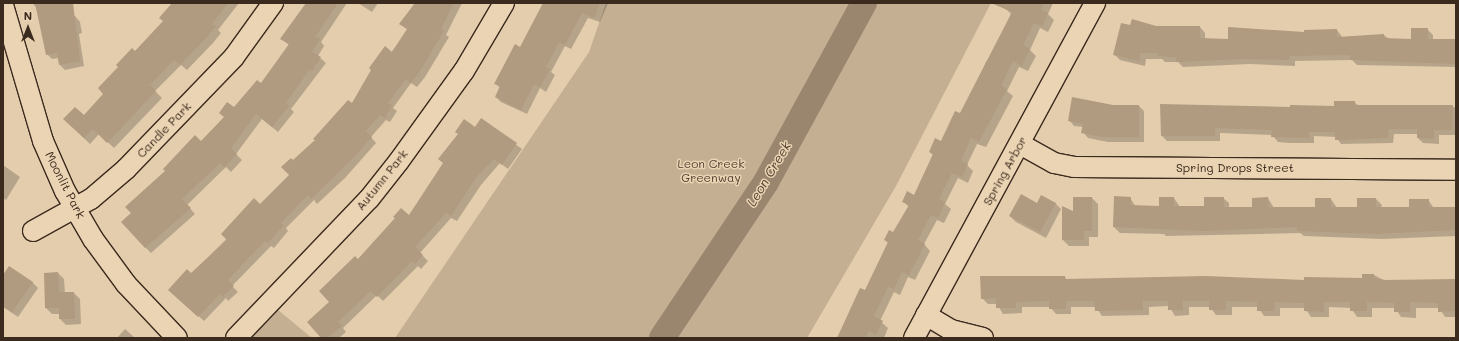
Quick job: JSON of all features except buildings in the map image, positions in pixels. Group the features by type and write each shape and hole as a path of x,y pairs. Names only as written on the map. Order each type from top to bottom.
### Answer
{"street":[{"name":"Candle Park","path":"33,231 75,208 109,185 126,169 234,57 273,3"},
{"name":"Autumn Park","path":"236,338 369,199 395,166 464,71 504,3"},
{"name":"Spring Arbor","path":"914,338 1095,3"},
{"name":"Moonlit Park","path":"3,5 43,141 75,208 93,239 126,284 177,338"},
{"name":"Spring Drops Street","path":"1020,144 1054,163 1074,167 1456,170"},
{"path":"926,315 951,330 983,338"}],"green space":[{"name":"Leon Creek Greenway","path":"606,3 991,3 896,186 807,338 395,338 589,52"},
{"path":"272,305 312,338 243,338"}],"waterway":[{"name":"Leon Creek","path":"662,338 766,182 864,3"}]}
